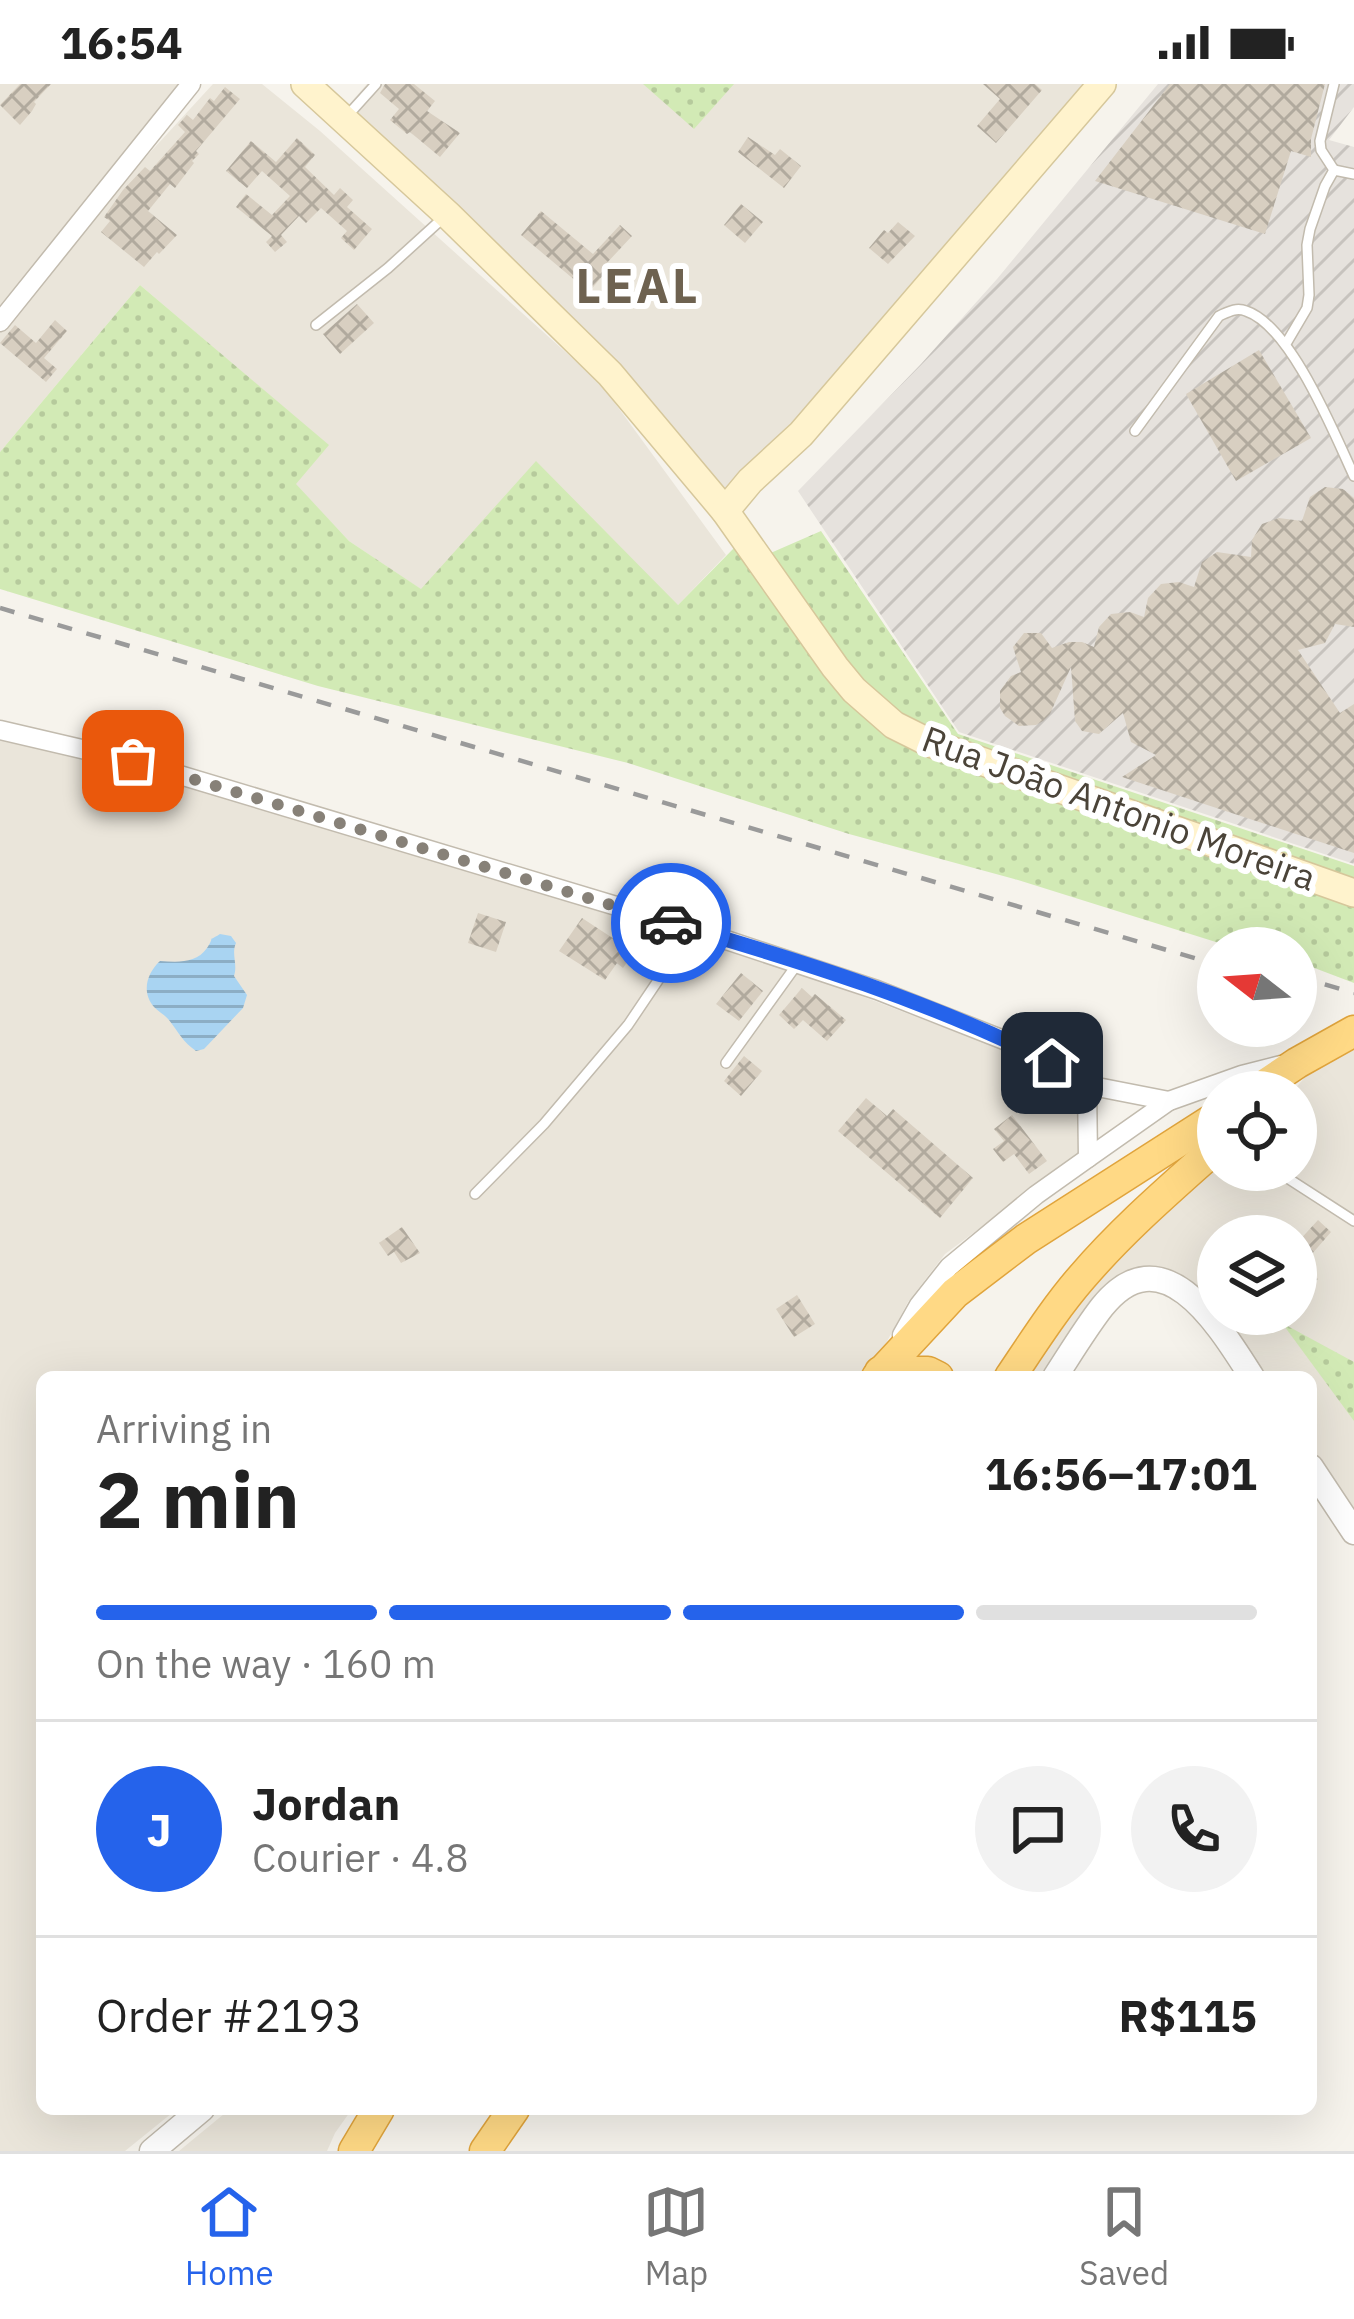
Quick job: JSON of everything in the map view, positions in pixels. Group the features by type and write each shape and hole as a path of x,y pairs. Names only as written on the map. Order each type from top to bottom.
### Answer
{"highway":[{"path":"1287,1071 1354,1031"},
{"path":"1296,1071 1306,1059"},
{"path":"883,1371 955,1293 1025,1239 1197,1129"},
{"path":"1014,1371 1082,1276 1197,1164"},
{"path":"354,2151 375,2115"},
{"path":"485,2151 510,2115"}],"main road":[{"name":"Rua João Antonio Moreira","path":"305,84 448,214 610,374 724,511 835,668 894,724 1007,771 1354,893"},
{"path":"724,511 801,434 1102,84"}],"street":[{"path":"0,322 191,84"},
{"path":"0,730 133,761 693,929 877,990 1014,1044 1087,1085 1169,1101"},
{"path":"881,1371 919,1305 949,1267 1036,1196 1169,1101 1306,1059"},
{"path":"1087,1085 1088,1158"},
{"path":"1059,1371 1104,1304 1129,1283 1151,1276 1173,1284 1197,1302 1218,1324 1248,1371"},
{"path":"1317,1476 1354,1532"},
{"path":"152,2151 195,2115"}],"lane":[{"path":"345,119 376,84"},
{"path":"1334,84 1319,141 1334,170 1354,174"},
{"path":"1287,342 1307,308 1307,244 1334,170"},
{"path":"316,326 448,214"},
{"path":"1135,430 1219,316 1234,309 1249,311 1287,342 1354,476"},
{"path":"475,1194 544,1124 628,1025 693,929"},
{"path":"726,1063 798,963"},
{"path":"1308,1191 1354,1221"}],"shaded area":[{"path":"0,84 197,84 75,234 213,84 262,84 601,384 726,555 678,605 422,590 349,541 295,484 328,445 140,285 0,452"},
{"path":"367,84 1087,84 800,431 722,498 616,369 331,125"},
{"path":"1158,84 1354,84 1354,107 1329,140 1354,147 1354,864 959,732 798,491 997,279"},
{"path":"0,737 47,745 788,968 1019,1056 1078,1093 1078,1155 945,1254 908,1302 867,1371 36,1371 36,2115 170,2115 125,2151 0,2151"},
{"path":"1354,1043 1354,1517 1317,1460 1317,1371 1259,1371 1234,1335 1317,1335 1317,1215 1197,1215 1197,1298 1149,1267 1050,1371 1025,1371 1085,1284 1197,1177 1197,1191 1317,1191 1317,1071 1311,1071"},
{"path":"223,2115 348,2115 327,2151 179,2151"}],"green space":[{"path":"643,84 734,84 694,129"},
{"path":"140,285 329,445 296,484 349,541 421,589 536,461 678,605 734,548 880,727 1354,899 1354,983 1317,969 1317,927 1197,927 1197,936 849,834 628,763 318,686 0,589 0,452"},
{"path":"821,531 958,734 1354,866 1354,881 984,756 876,705 766,555"},
{"path":"1291,1335 1304,1335 1354,1362 1354,1421"}],"water":[{"path":"220,934 231,936 236,943 234,976 247,995 243,1008 204,1049 196,1051 154,1007 147,983 160,961 197,957"}],"building":[{"path":"20,84 51,84 20,125 0,105"},
{"path":"385,84 414,84 435,101 427,111 460,133 440,157 390,120 399,109 380,93"},
{"path":"983,84 1035,84 1042,90 996,143 977,126 1000,99"},
{"path":"1170,84 1325,84 1311,157 1291,151 1265,234 1095,181"},
{"path":"225,87 240,99 196,151 194,163 175,188 170,184 148,211 177,235 144,267 101,232 110,221 104,217 123,190 145,167 150,171 185,132 178,125 187,115 193,120"},
{"path":"748,137 775,155 780,149 801,166 784,188 738,152"},
{"path":"297,138 315,155 305,167 334,195 340,188 353,200 347,207 372,229 354,250 341,238 347,231 321,208 306,223 299,216 281,235 287,242 275,252 266,242 272,236 236,207 246,194 272,215 290,196 262,171 247,188 226,171 251,141 276,162"},
{"path":"741,204 763,222 745,243 724,225"},
{"path":"541,211 593,254 620,225 632,236 605,265 609,268 589,292 521,235"},
{"path":"898,222 915,236 888,264 869,248"},
{"path":"357,304 374,323 340,354 323,334"},
{"path":"55,320 67,331 44,358 57,369 46,382 0,343 15,325 36,343"},
{"path":"1259,350 1311,438 1236,481 1186,394"},
{"path":"1325,487 1343,489 1354,498 1354,627 1335,624 1325,643 1298,650 1340,713 1354,704 1354,853 1122,777 1156,755 1131,742 1123,713 1099,734 1082,731 1075,721 1071,667 1043,721 1019,726 1005,716 1000,691 1011,676 1021,672 1013,647 1024,633 1041,633 1052,648 1069,642 1094,647 1099,627 1111,614 1130,612 1144,617 1148,598 1161,584 1179,582 1194,587 1202,562 1217,552 1251,557 1252,540 1262,524 1279,518 1302,521 1310,497"},
{"path":"478,913 506,922 496,952 468,943"},
{"path":"582,918 634,952 623,968 617,963 605,980 559,951"},
{"path":"741,973 763,991 739,1021 716,1004"},
{"path":"802,988 846,1020 827,1041 803,1020 794,1029 779,1015"},
{"path":"744,1056 762,1071 741,1096 724,1081"},
{"path":"866,1098 887,1116 893,1109 973,1178 940,1218 838,1131"},
{"path":"1012,1115 1047,1161 1029,1174 1014,1154 1003,1162 993,1149 1004,1141 994,1129"},
{"path":"1317,1221 1331,1232 1317,1248"},
{"path":"402,1227 420,1253 401,1263 379,1243"},
{"path":"797,1295 815,1324 794,1337 776,1309"}],"railway":[{"path":"0,608 1197,959"},
{"path":"1317,982 1354,993"}],"way so far":[{"path":"133,761 671,923"}],"district":[{"name":"LEAL","path":"638,286"}],"route":[{"path":"671,923 877,990 1052,1063"}]}
